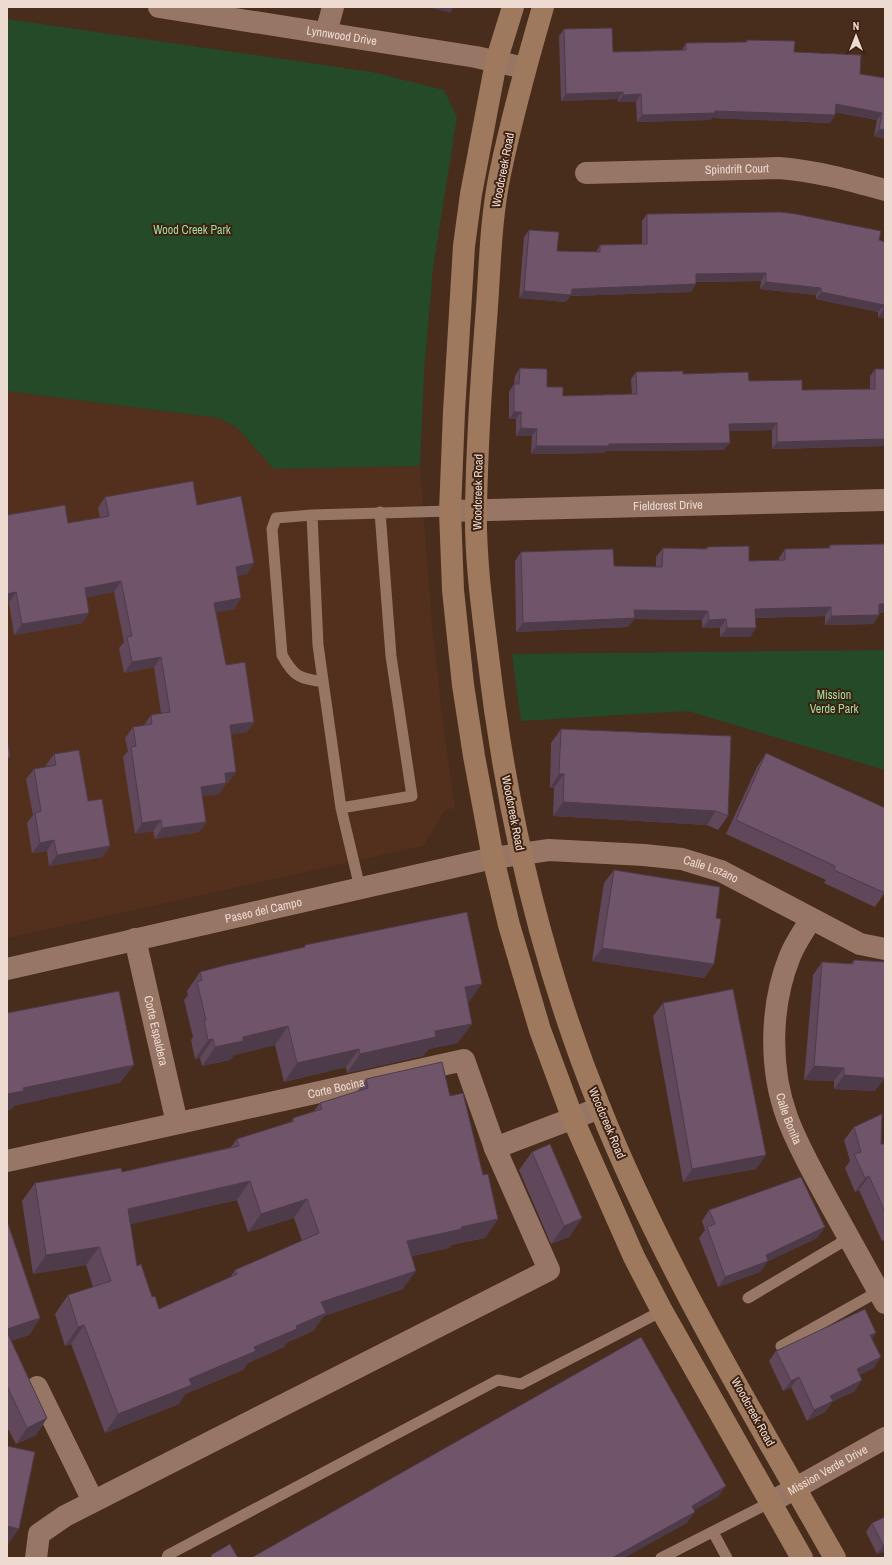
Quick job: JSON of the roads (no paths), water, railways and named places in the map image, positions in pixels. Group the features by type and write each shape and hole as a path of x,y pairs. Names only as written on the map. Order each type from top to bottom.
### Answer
{"main road":[{"path":"513,7 496,62 471,194 464,246 450,511 453,590 463,685 474,756 493,858 509,925 540,1030 573,1119 634,1257 662,1311 802,1558"},
{"name":"Woodcreek Road","path":"543,7 525,68 499,177 491,239 480,396 476,510 480,577 492,691 504,768 520,853 540,934 568,1022 600,1108 645,1210 690,1298 835,1558"}],"street":[{"name":"Lynnwood Drive","path":"159,7 326,33 525,68"},
{"path":"326,33 334,7"},
{"name":"Spindrift Court","path":"586,173 785,169 827,174 885,190"},
{"name":"Fieldcrest Drive","path":"450,511 885,500"},
{"name":"Calle Lozano","path":"520,853 548,850 644,855 682,859 721,871 860,944 885,949"},
{"name":"Paseo del Campo","path":"7,969 520,853"},
{"name":"Calle Bonita","path":"811,919 790,955 778,996 775,1029 776,1060 787,1116 805,1159 882,1297"},
{"name":"Corte Espaldera","path":"135,939 177,1123"},
{"name":"Corte Bocina","path":"7,1161 464,1060 495,1148"},
{"path":"36,1558 39,1534 65,1516 549,1270 495,1148 600,1108"},
{"path":"37,1387 93,1501"},
{"name":"Mission Verde Drive","path":"771,1502 885,1438"}],"lane":[{"path":"323,682 301,678 290,670 282,655 272,529 276,518 380,512 450,511"},
{"path":"341,808 412,796 391,656 380,512"},
{"path":"312,515 318,645 341,808 360,888"},
{"path":"748,1298 849,1238"},
{"path":"780,1346 882,1297"},
{"path":"167,1558 168,1555 498,1380 521,1384 662,1311"},
{"path":"661,1558 771,1502"},
{"path":"713,1532 727,1558"}],"park label":[{"name":"Wood Creek Park","path":"192,230"},
{"name":"Mission Verde Park","path":"834,702"}]}
